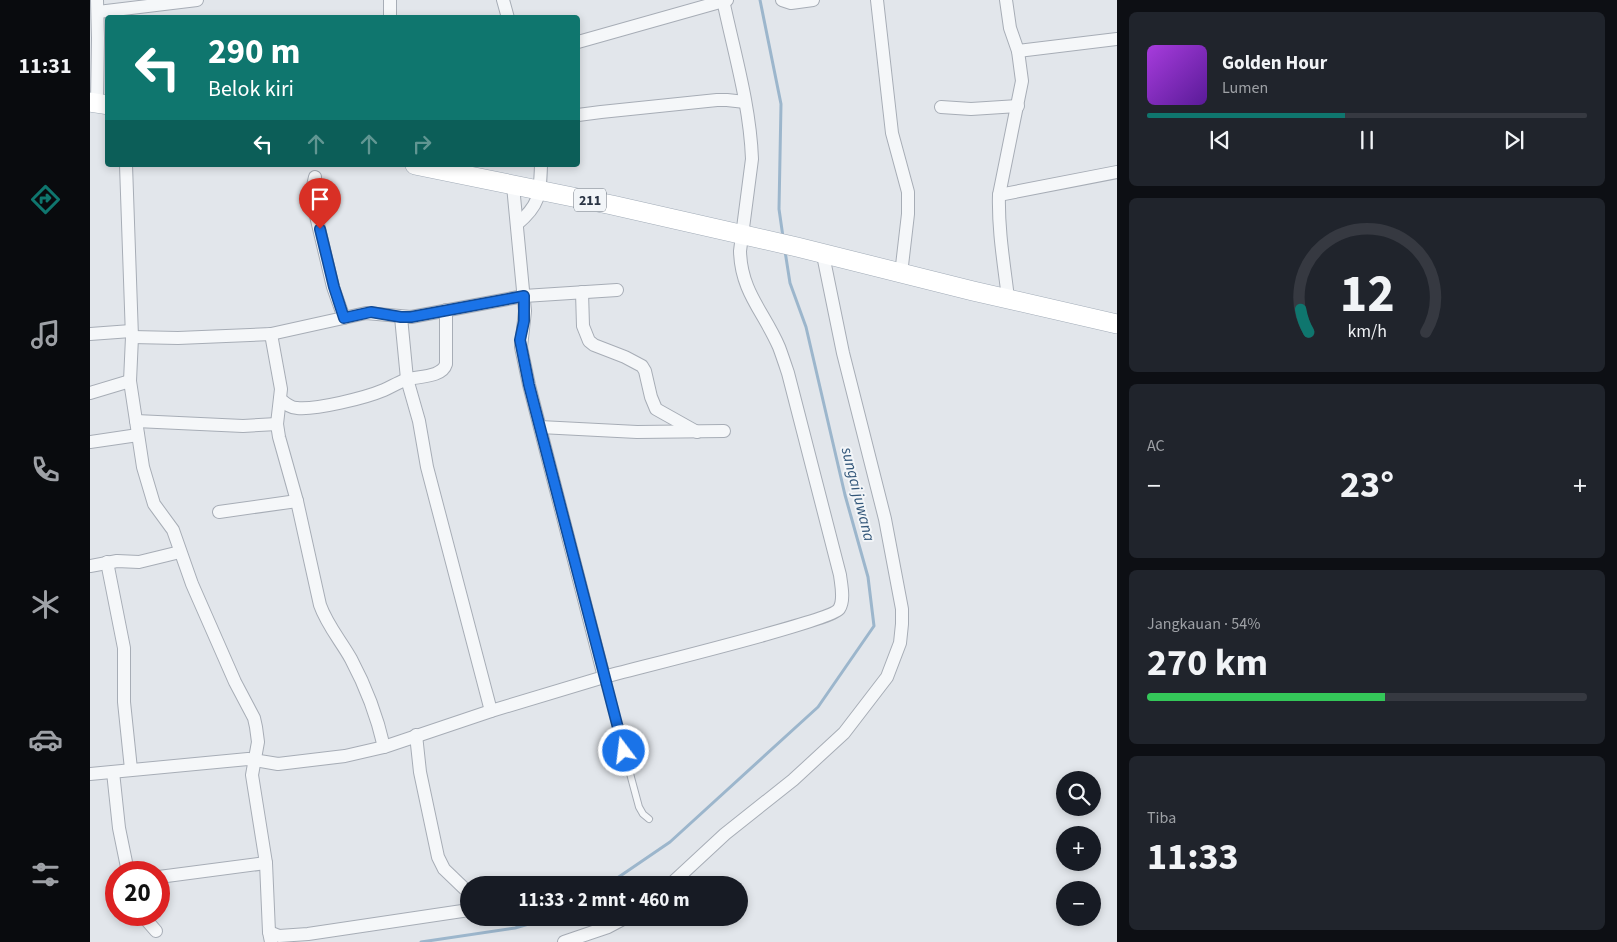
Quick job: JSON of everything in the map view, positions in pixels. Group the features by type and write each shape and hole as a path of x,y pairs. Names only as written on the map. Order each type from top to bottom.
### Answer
{"main road":[{"name":"211","path":"424,167 612,205 823,255"},
{"path":"823,255 1117,324"}],"street":[{"path":"98,103 97,6 197,0"},
{"path":"390,0 390,15"},
{"path":"503,0 507,15"},
{"path":"90,774 255,759 272,763 285,763 345,756 384,747 491,711 604,677 828,616 839,609 842,602 840,574 788,373 779,347 755,306 742,271 740,251 752,159 750,131 725,0 580,41"},
{"path":"782,0 791,3 813,0"},
{"path":"877,0 892,133 908,192 908,214 901,274"},
{"path":"1006,0 1010,28 1018,51 1022,81 999,195 998,214 1008,298"},
{"path":"1018,51 1117,39"},
{"path":"580,116 717,100 745,102"},
{"path":"941,107 971,109 1018,106"},
{"path":"126,167 132,334 130,381 143,468 150,495 158,511 173,530 208,622 254,718 258,734 252,775 266,863 270,937 460,911"},
{"path":"517,224 533,208 540,191 541,167"},
{"path":"999,195 1117,172"},
{"path":"315,177 312,199 334,287 344,318"},
{"path":"513,186 524,296 521,347 604,677"},
{"path":"680,876 724,834 793,780 844,733 887,676 900,643 902,609 885,519 843,353 823,255"},
{"path":"90,334 132,334 178,338 271,334 371,312 401,317 524,296 617,290"},
{"path":"582,292 583,326 589,341 642,366 656,409 697,432"},
{"path":"280,399 290,407 296,408 326,405 381,391 407,379 434,374 445,368 446,310"},
{"path":"401,317 407,379 419,421 427,467 491,711"},
{"path":"271,334 280,382 279,437 297,501 323,612 351,660 364,687 377,718 384,747"},
{"path":"90,392 130,381"},
{"path":"136,421 243,426 278,424"},
{"path":"540,427 637,432 724,431"},
{"path":"90,442 138,435"},
{"path":"219,512 297,501"},
{"path":"90,566 108,562 139,562 180,552"},
{"path":"108,562 124,648 124,702 131,769"},
{"path":"416,736 420,772 438,857 444,869 460,885"},
{"path":"113,772 119,828 126,861"},
{"path":"170,876 266,863"},
{"path":"152,926 156,931"},
{"path":"564,942 610,926"}],"lane":[{"path":"604,677 638,807 642,814 649,819"}],"waterway":[{"name":"sungai juwana","path":"760,0 781,104 779,209 783,237"},
{"name":"sungai juwana","path":"620,876 670,842 818,707 874,626 868,577 845,495 806,327 790,283 785,251"},
{"name":"sungai juwana","path":"421,942 522,926"}],"route":[{"path":"320,229 334,287 344,318 371,312 411,317 524,296 524,321 520,340 529,385 624,751"}]}
